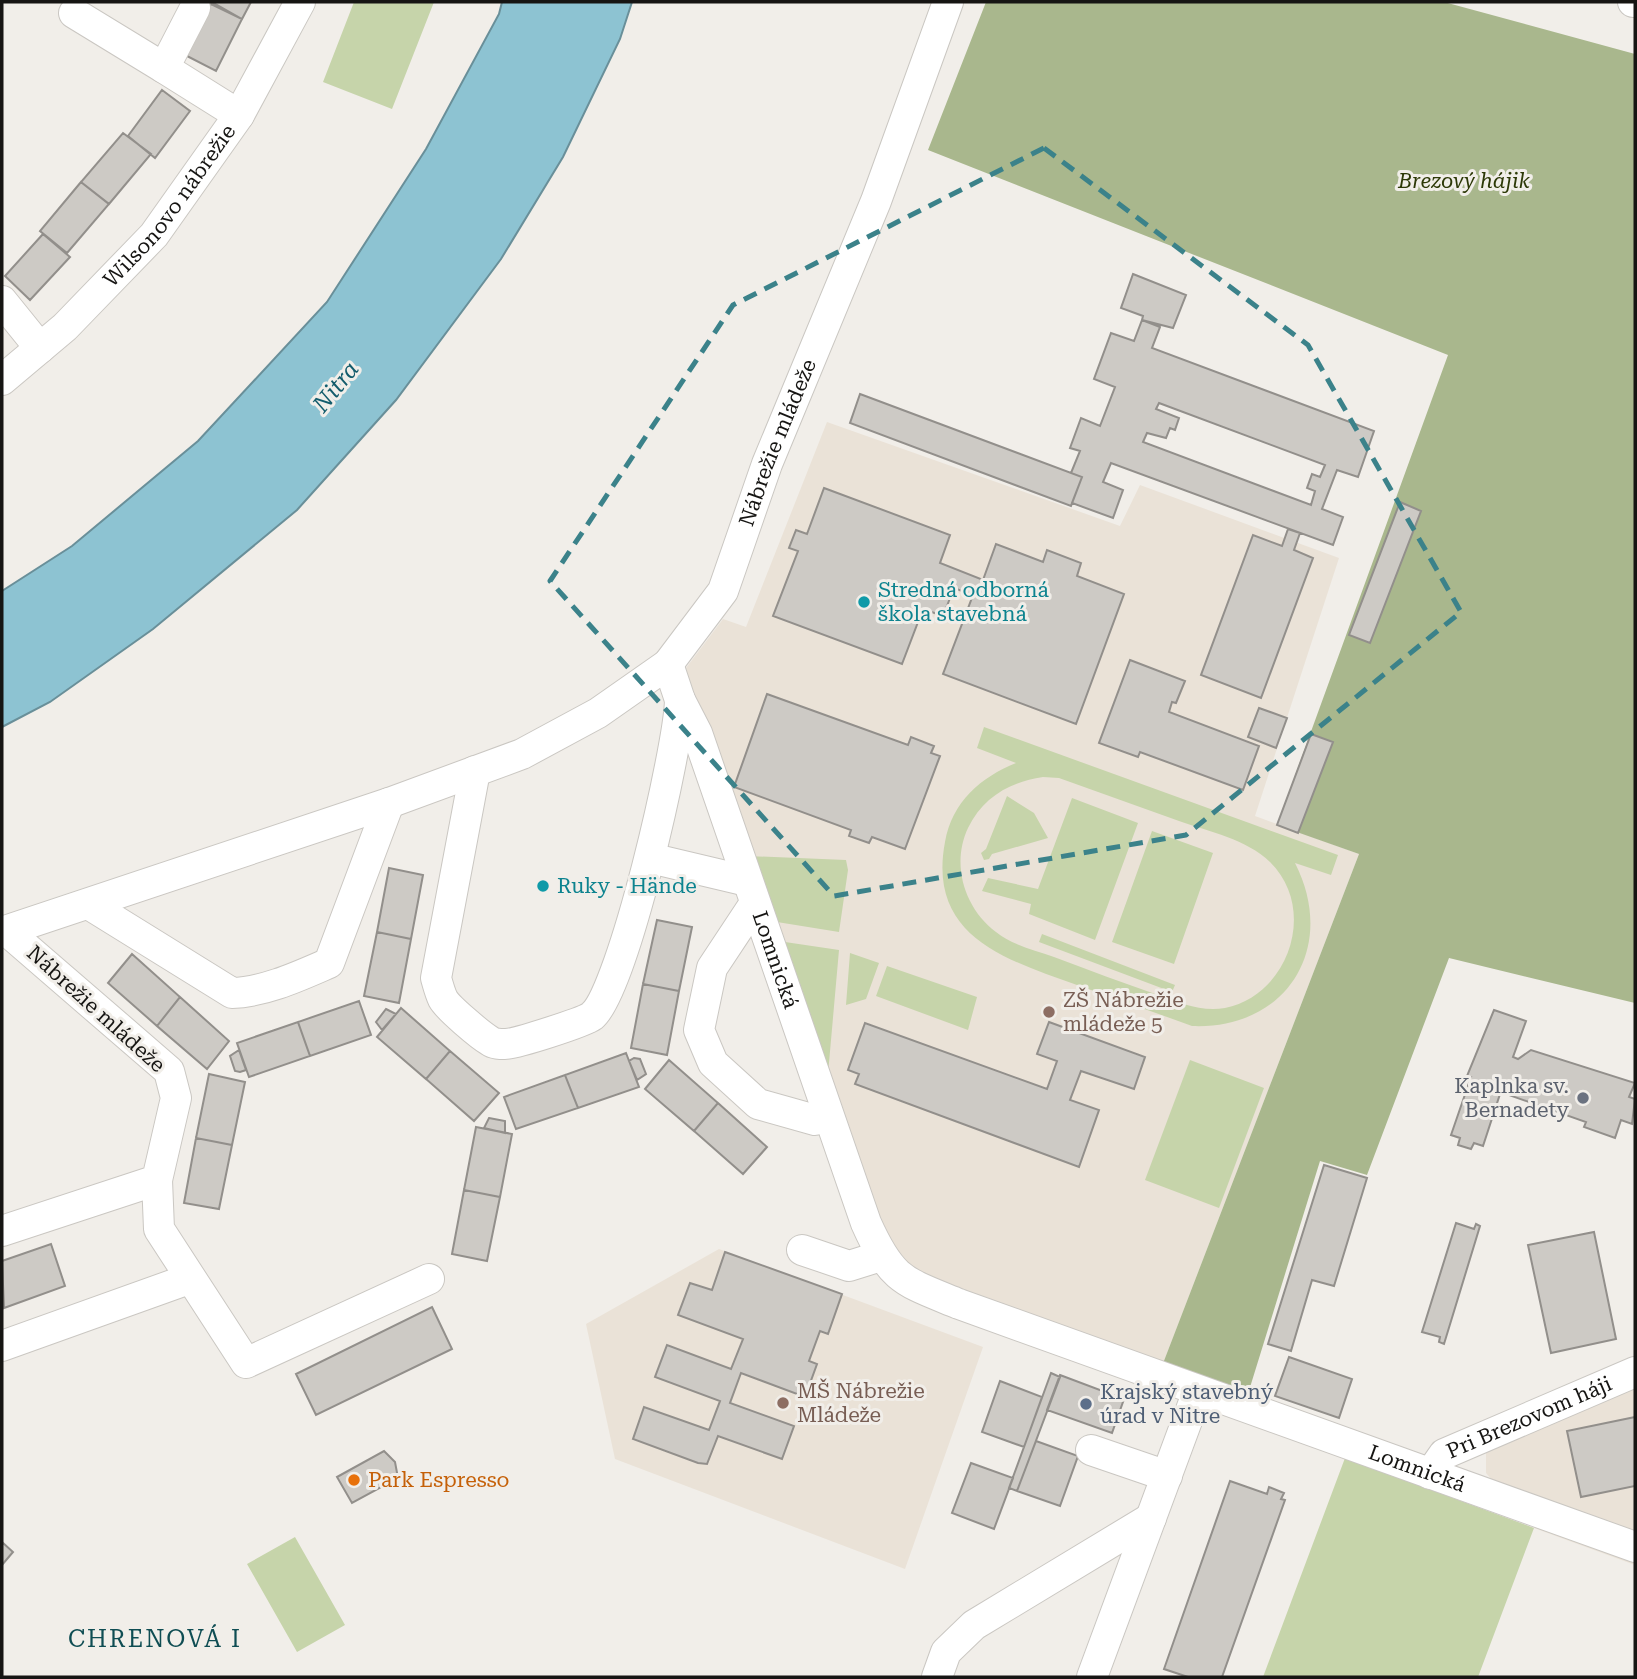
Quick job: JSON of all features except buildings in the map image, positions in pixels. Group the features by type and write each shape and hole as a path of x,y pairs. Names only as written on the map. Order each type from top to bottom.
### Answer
{"street":[{"name":"Wilsonovo nábrežie","path":"2,380 40,348 154,235 239,115 300,2"},
{"name":"Nábrežie mládeže","path":"4,932 389,803 522,754 567,730 668,664 723,592 767,464 876,201 948,2"},
{"path":"164,68 195,8"},
{"path":"74,13 239,115"},
{"path":"2,301 40,348"},
{"name":"Lomnická","path":"668,664 680,700 697,733 828,1117 881,1255 903,1280 1198,1391 1635,1547"},
{"path":"475,771 436,978 443,1000 492,1043 510,1044 591,1017 600,1006 624,945 650,858 680,726 680,700"},
{"path":"90,905 232,993 246,992 302,974 329,963 389,803"},
{"path":"650,858 751,892 712,968 699,1030 713,1063 758,1104 816,1120 828,1117"},
{"name":"Nábrežie mládeže","path":"4,932 169,1071 176,1098 156,1180 159,1229 246,1363 429,1279"},
{"path":"2,1231 156,1180"},
{"path":"802,1250 849,1266 881,1255"},
{"path":"2,1346 189,1279"},
{"name":"Pri Brezovom háji","path":"1430,1474 1444,1454 1635,1372"},
{"path":"1092,1677 1198,1391"},
{"path":"1091,1450 1167,1476"},
{"path":"937,1677 946,1651 974,1625 1151,1518"}],"highlighted area":[{"path":"1044,148 1308,345 1461,612 1186,835 834,896 550,581 733,305"}],"shaded area":[{"name":"ZŠ Nábrežie mládeže 5","path":"827,422 1120,526 1140,485 1339,558 1255,816 1359,854 1162,1366 913,1273 894,1259 688,679 686,668 723,619 746,627"},
{"name":"MŠ Nábrežie Mládeže","path":"719,1249 983,1347 905,1569 615,1459 586,1324"},
{"path":"1635,1385 1635,1565 1534,1528 1486,1473 1486,1450"}],"green space":[{"path":"354,2 434,2 392,109 323,82"},
{"name":"Brezový hájik","path":"986,2 1444,2 1635,54 1635,1003 1449,958 1367,1175 1320,1161 1247,1397 1162,1366 1359,854 1277,825 1448,355 928,150"},
{"path":"984,727 1338,855 1331,875 1295,863 1307,894 1310,924 1306,953 1295,978 1278,998 1254,1014 1225,1024 1192,1026 1050,976 1000,954 978,940 960,922 948,901 943,874 945,842 961,803 991,776 1016,763 977,748","holes":["1059,778 1227,837 1250,847 1270,862 1284,881 1292,903 1294,925 1290,948 1280,968 1266,986 1247,1000 1225,1008 1191,1006 1016,944 1002,937 985,922 969,898 961,870 963,842 968,828 981,808 1009,787 1031,779"]},
{"path":"1007,796 1034,813 1048,838 992,854 989,859 984,860 981,853 986,849"},
{"path":"1072,798 1138,823 1095,940 1029,914 1031,904 982,891 988,878 1038,889"},
{"path":"1152,831 1213,853 1174,964 1112,942"},
{"path":"747,856 846,860 848,870 839,932 777,922"},
{"path":"1042,934 1175,985 1172,992 1039,942"},
{"path":"785,942 839,950 828,1074"},
{"path":"850,953 879,963 866,999 846,1005"},
{"path":"887,966 977,997 968,1030 876,996"},
{"path":"1190,1060 1264,1088 1219,1208 1145,1180"},
{"path":"1345,1458 1534,1528 1478,1677 1263,1677"},
{"path":"295,1537 345,1625 297,1652 247,1564"}],"water":[{"name":"Nitra","path":"502,2 632,2 620,39 563,157 501,259 396,400 297,510 153,629 50,702 2,727 2,591 72,546 198,441 327,302 426,149 499,14"}],"place":[{"name":"Stredná odborná škola stavebná","path":"864,602"},
{"name":"Ruky - Hände","path":"543,886"},
{"name":"ZŠ Nábrežie mládeže 5","path":"1049,1012"},
{"name":"Kaplnka sv. Bernadety","path":"1583,1098"},
{"name":"MŠ Nábrežie Mládeže","path":"783,1403"},
{"name":"Krajský stavebný úrad v Nitre","path":"1086,1404"},
{"name":"Park Espresso","path":"354,1480"}],"district":[{"name":"CHRENOVÁ I","path":"155,1639"}]}
